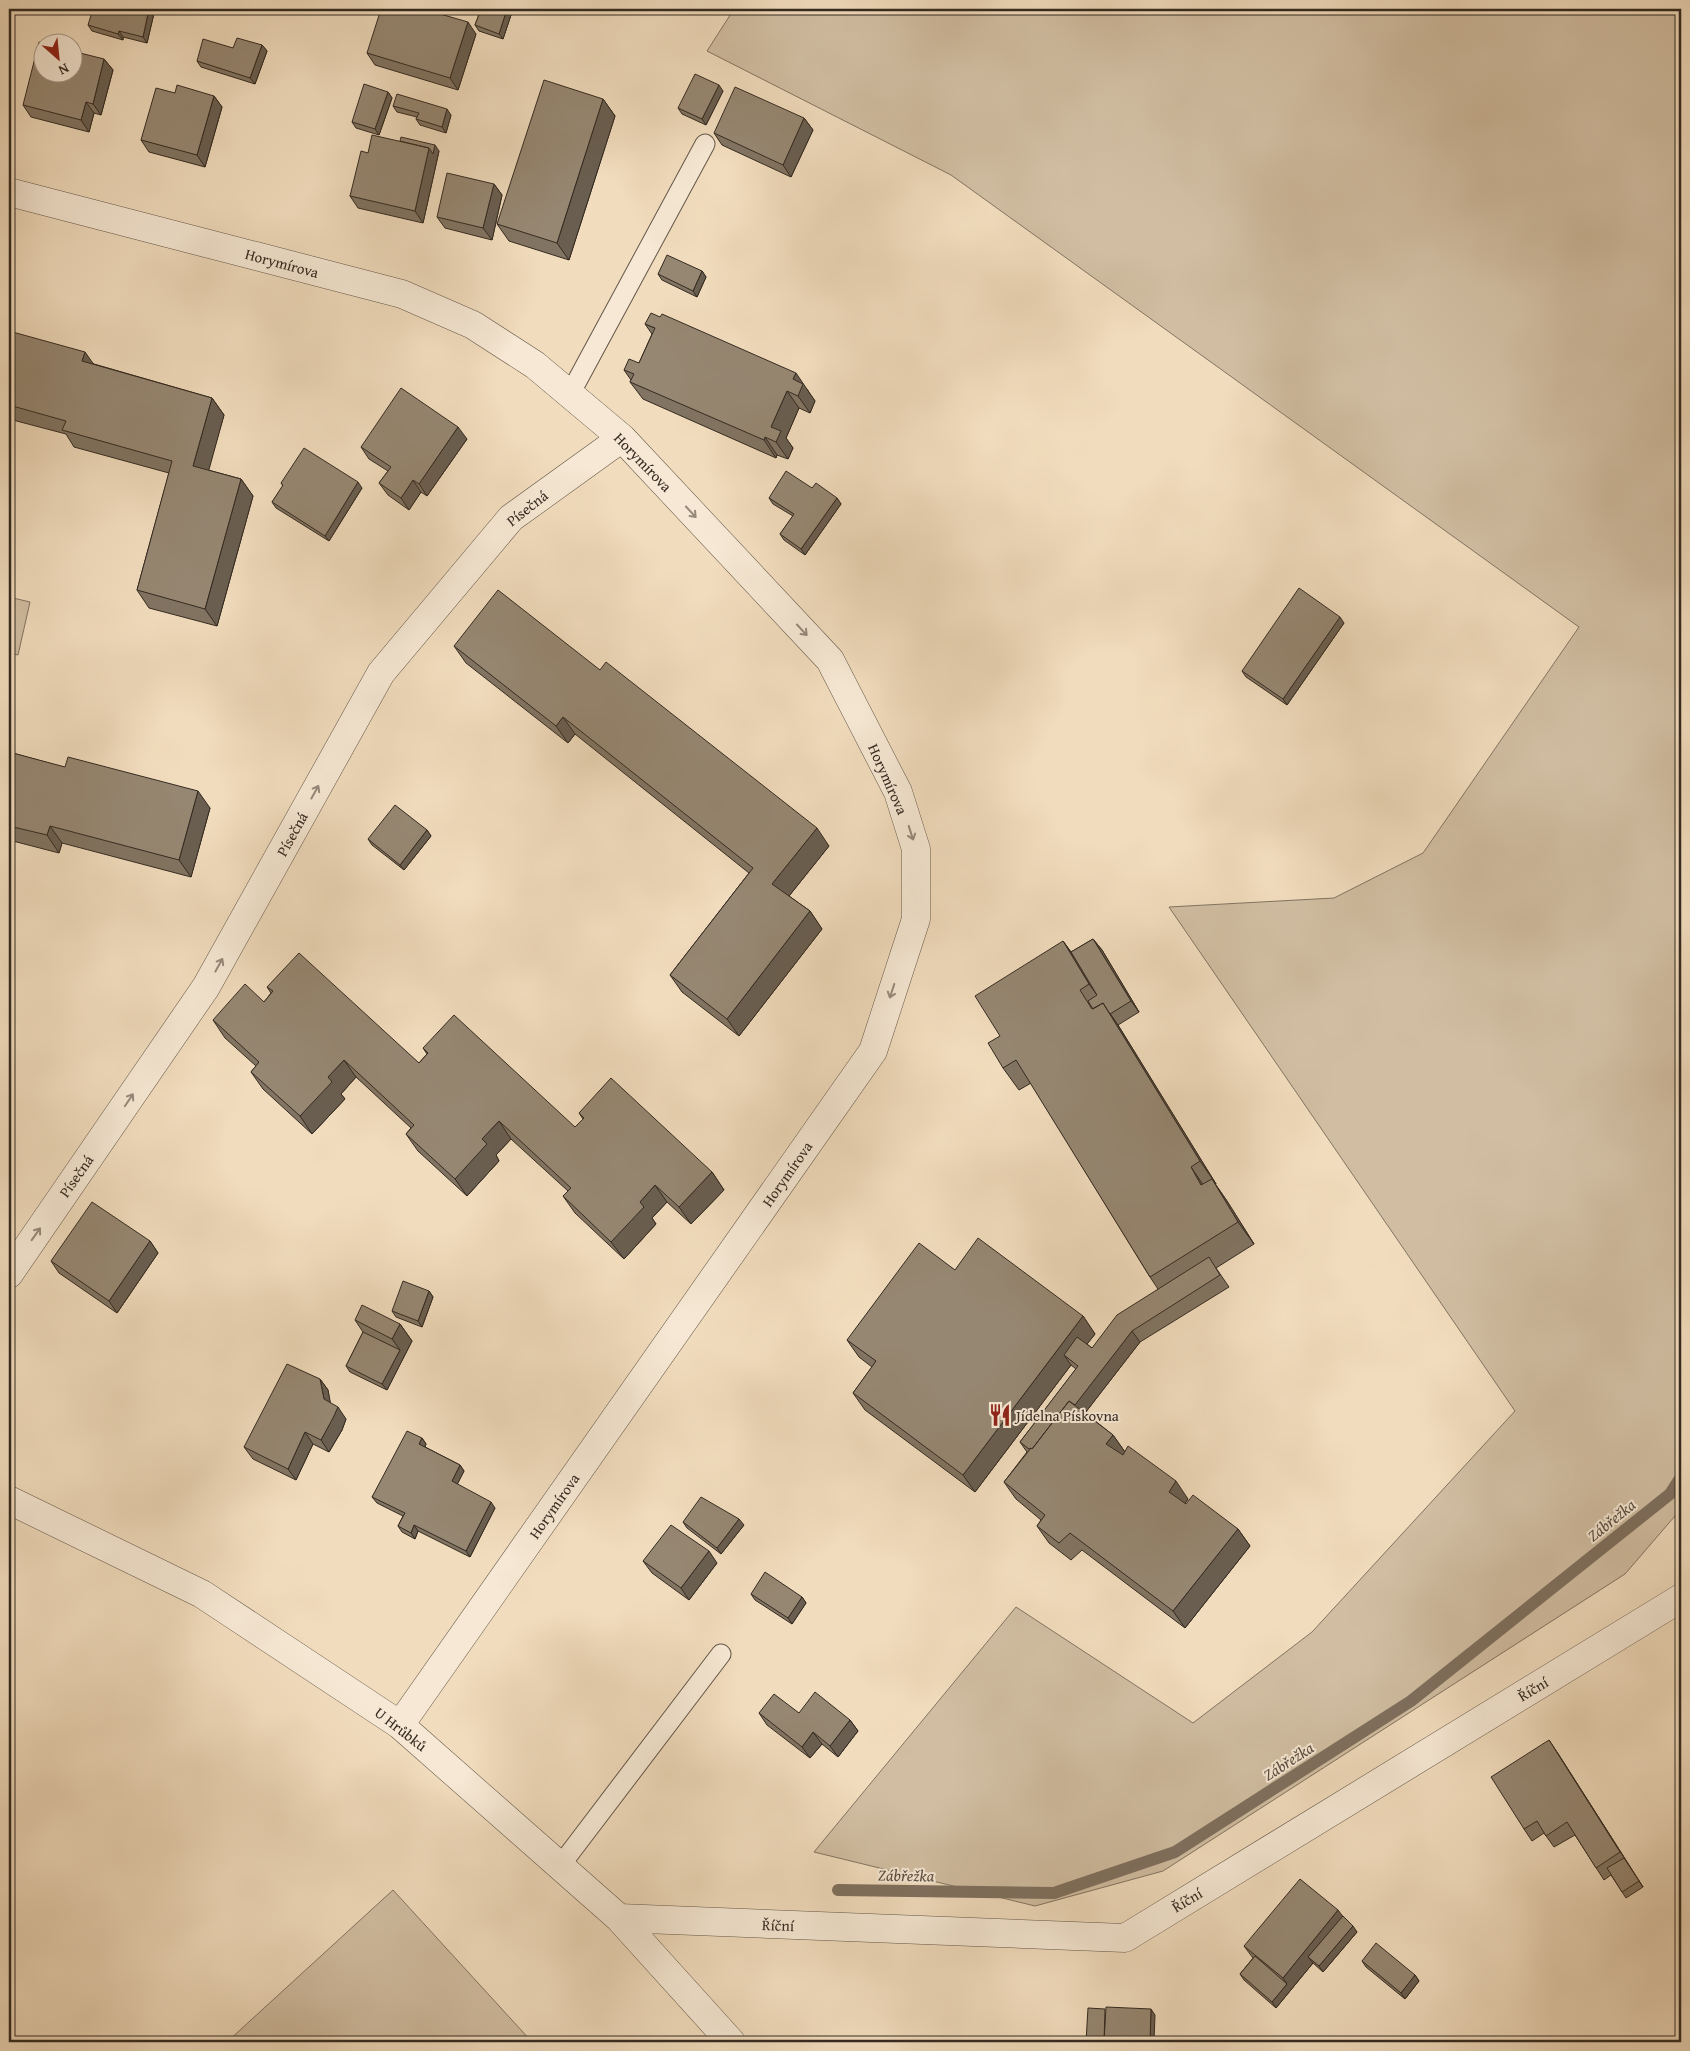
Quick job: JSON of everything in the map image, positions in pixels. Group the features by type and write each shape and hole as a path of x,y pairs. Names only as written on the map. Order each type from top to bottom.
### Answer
{"street":[{"name":"Horymírova","path":"9,192 402,294 472,325 535,364 622,438 830,660 901,802 916,849 916,919 873,1051 400,1725"},
{"name":"Písečná","path":"9,1274 206,987 382,672 511,518 622,438"},
{"name":"U Hrůbků","path":"9,1500 202,1594 400,1725 619,1918 731,2042"},
{"name":"Říční","path":"619,1918 1125,1938 1681,1598"}],"lane":[{"path":"570,394 705,144"},
{"path":"560,1866 721,1654"}],"shaded area":[{"path":"734,9 1681,9 1681,1509 1625,1574 1163,1871 1035,1906 814,1852 1016,1607 1193,1723 1312,1632 1515,1411 1169,907 1334,898 1423,853 1579,627 951,175 707,51"},
{"path":"9,597 30,602 18,655 9,653"},
{"path":"393,1890 532,2042 227,2042"}],"building":[{"path":"93,9 149,9 143,37 119,31 118,34 88,25"},
{"path":"381,9 423,9 468,22 450,78 367,53"},
{"path":"481,9 507,9 499,34 475,25"},
{"path":"237,38 262,45 250,78 197,61 203,39 233,48"},
{"path":"82,54 104,59 93,104 86,102 81,120 23,105 32,70 32,82 82,82"},
{"path":"695,74 719,85 702,119 678,108"},
{"path":"544,80 603,99 557,243 497,224"},
{"path":"364,84 388,92 375,129 352,122"},
{"path":"177,85 214,96 197,155 141,140 156,88 175,93"},
{"path":"735,87 804,118 783,165 714,133"},
{"path":"397,94 447,109 442,127 416,119 419,113 393,106"},
{"path":"372,135 429,148 415,211 350,196 361,151 368,153"},
{"path":"401,137 435,145 433,154 429,148 400,141"},
{"path":"447,173 494,184 483,228 437,217"},
{"path":"667,255 702,271 693,291 658,274"},
{"path":"651,313 660,317 662,314 796,373 793,379 803,384 798,396 787,391 771,427 781,431 776,442 765,437 764,440 630,382 634,374 624,370 629,359 639,363 655,328 645,324"},
{"path":"9,331 85,352 82,361 212,398 193,466 241,479 205,609 137,590 172,461 62,430 66,421 9,405"},
{"path":"401,388 458,427 419,484 413,480 401,498 379,483 391,467 361,447"},
{"path":"304,448 358,482 325,536 272,502 283,485 281,483"},
{"path":"786,471 812,488 816,483 837,498 801,549 780,534 794,514 769,498"},
{"path":"1299,588 1340,617 1283,699 1242,671"},
{"path":"498,590 600,670 606,662 817,828 772,884 810,911 727,1019 670,975 753,868 563,717 556,726 454,646"},
{"path":"9,752 65,767 68,757 198,791 179,860 50,826 47,835 9,826"},
{"path":"395,805 427,830 400,865 368,839"},
{"path":"1093,939 1131,1001 1110,1014 1103,1003 1093,1009 1088,1001 1097,995 1071,952"},
{"path":"1063,941 1089,984 1080,990 1092,1009 1103,1003 1200,1161 1191,1167 1201,1185 1212,1179 1238,1222 1150,1277 1016,1060 1003,1068 988,1043 1000,1036 975,996"},
{"path":"299,953 419,1063 428,1053 423,1048 454,1015 575,1127 584,1118 579,1113 611,1078 712,1172 679,1207 655,1185 640,1202 644,1207 611,1242 563,1196 571,1188 499,1121 482,1139 487,1144 455,1179 406,1134 414,1125 344,1060 328,1077 332,1082 300,1116 251,1072 259,1062 213,1020 245,984 264,1002 273,991 267,987"},
{"path":"92,1202 150,1241 109,1301 51,1261"},
{"path":"978,1238 1083,1316 963,1475 853,1393 876,1361 847,1340 919,1243 955,1270"},
{"path":"1209,1257 1220,1275 1132,1331 1075,1405 1069,1401 1032,1449 1029,1449 1020,1442 1078,1366 1064,1355 1077,1337 1092,1348 1117,1315"},
{"path":"403,1281 429,1291 418,1321 392,1311"},
{"path":"362,1305 400,1324 392,1339 355,1320"},
{"path":"363,1332 400,1350 382,1384 346,1366"},
{"path":"287,1364 320,1379 324,1399 338,1407 321,1440 305,1432 288,1469 244,1447"},
{"path":"1069,1401 1113,1435 1106,1444 1123,1455 1128,1446 1176,1481 1169,1492 1186,1504 1193,1495 1238,1529 1173,1611 1070,1533 1059,1543 1037,1526 1045,1515 1004,1482"},
{"path":"407,1431 422,1438 419,1444 460,1465 452,1481 491,1502 466,1551 414,1525 411,1533 398,1526 405,1513 372,1497"},
{"path":"701,1497 739,1519 717,1548 683,1522"},
{"path":"671,1525 709,1551 681,1588 643,1561"},
{"path":"765,1572 802,1597 788,1618 751,1594"},
{"path":"815,1692 850,1720 830,1746 813,1732 802,1747 759,1713 774,1694 799,1713"},
{"path":"1549,1740 1620,1852 1596,1868 1567,1822 1546,1836 1537,1821 1524,1829 1491,1777"},
{"path":"1624,1858 1639,1881 1622,1892 1607,1868"},
{"path":"1300,1879 1338,1910 1283,1978 1244,1946"},
{"path":"1343,1916 1353,1926 1319,1966 1308,1957"},
{"path":"1376,1943 1415,1975 1401,1993 1362,1961"},
{"path":"1255,1956 1287,1984 1272,2002 1240,1974"},
{"path":"1106,2007 1151,2009 1150,2042 1104,2042"},
{"path":"1088,2008 1105,2009 1104,2042 1086,2042"}],"waterway":[{"name":"Zábřežka","path":"838,1890 1054,1893 1175,1852 1411,1701 1670,1494 1681,1477"}],"place":[{"name":"Jídelna Pískovna","path":"1000,1415"}]}
